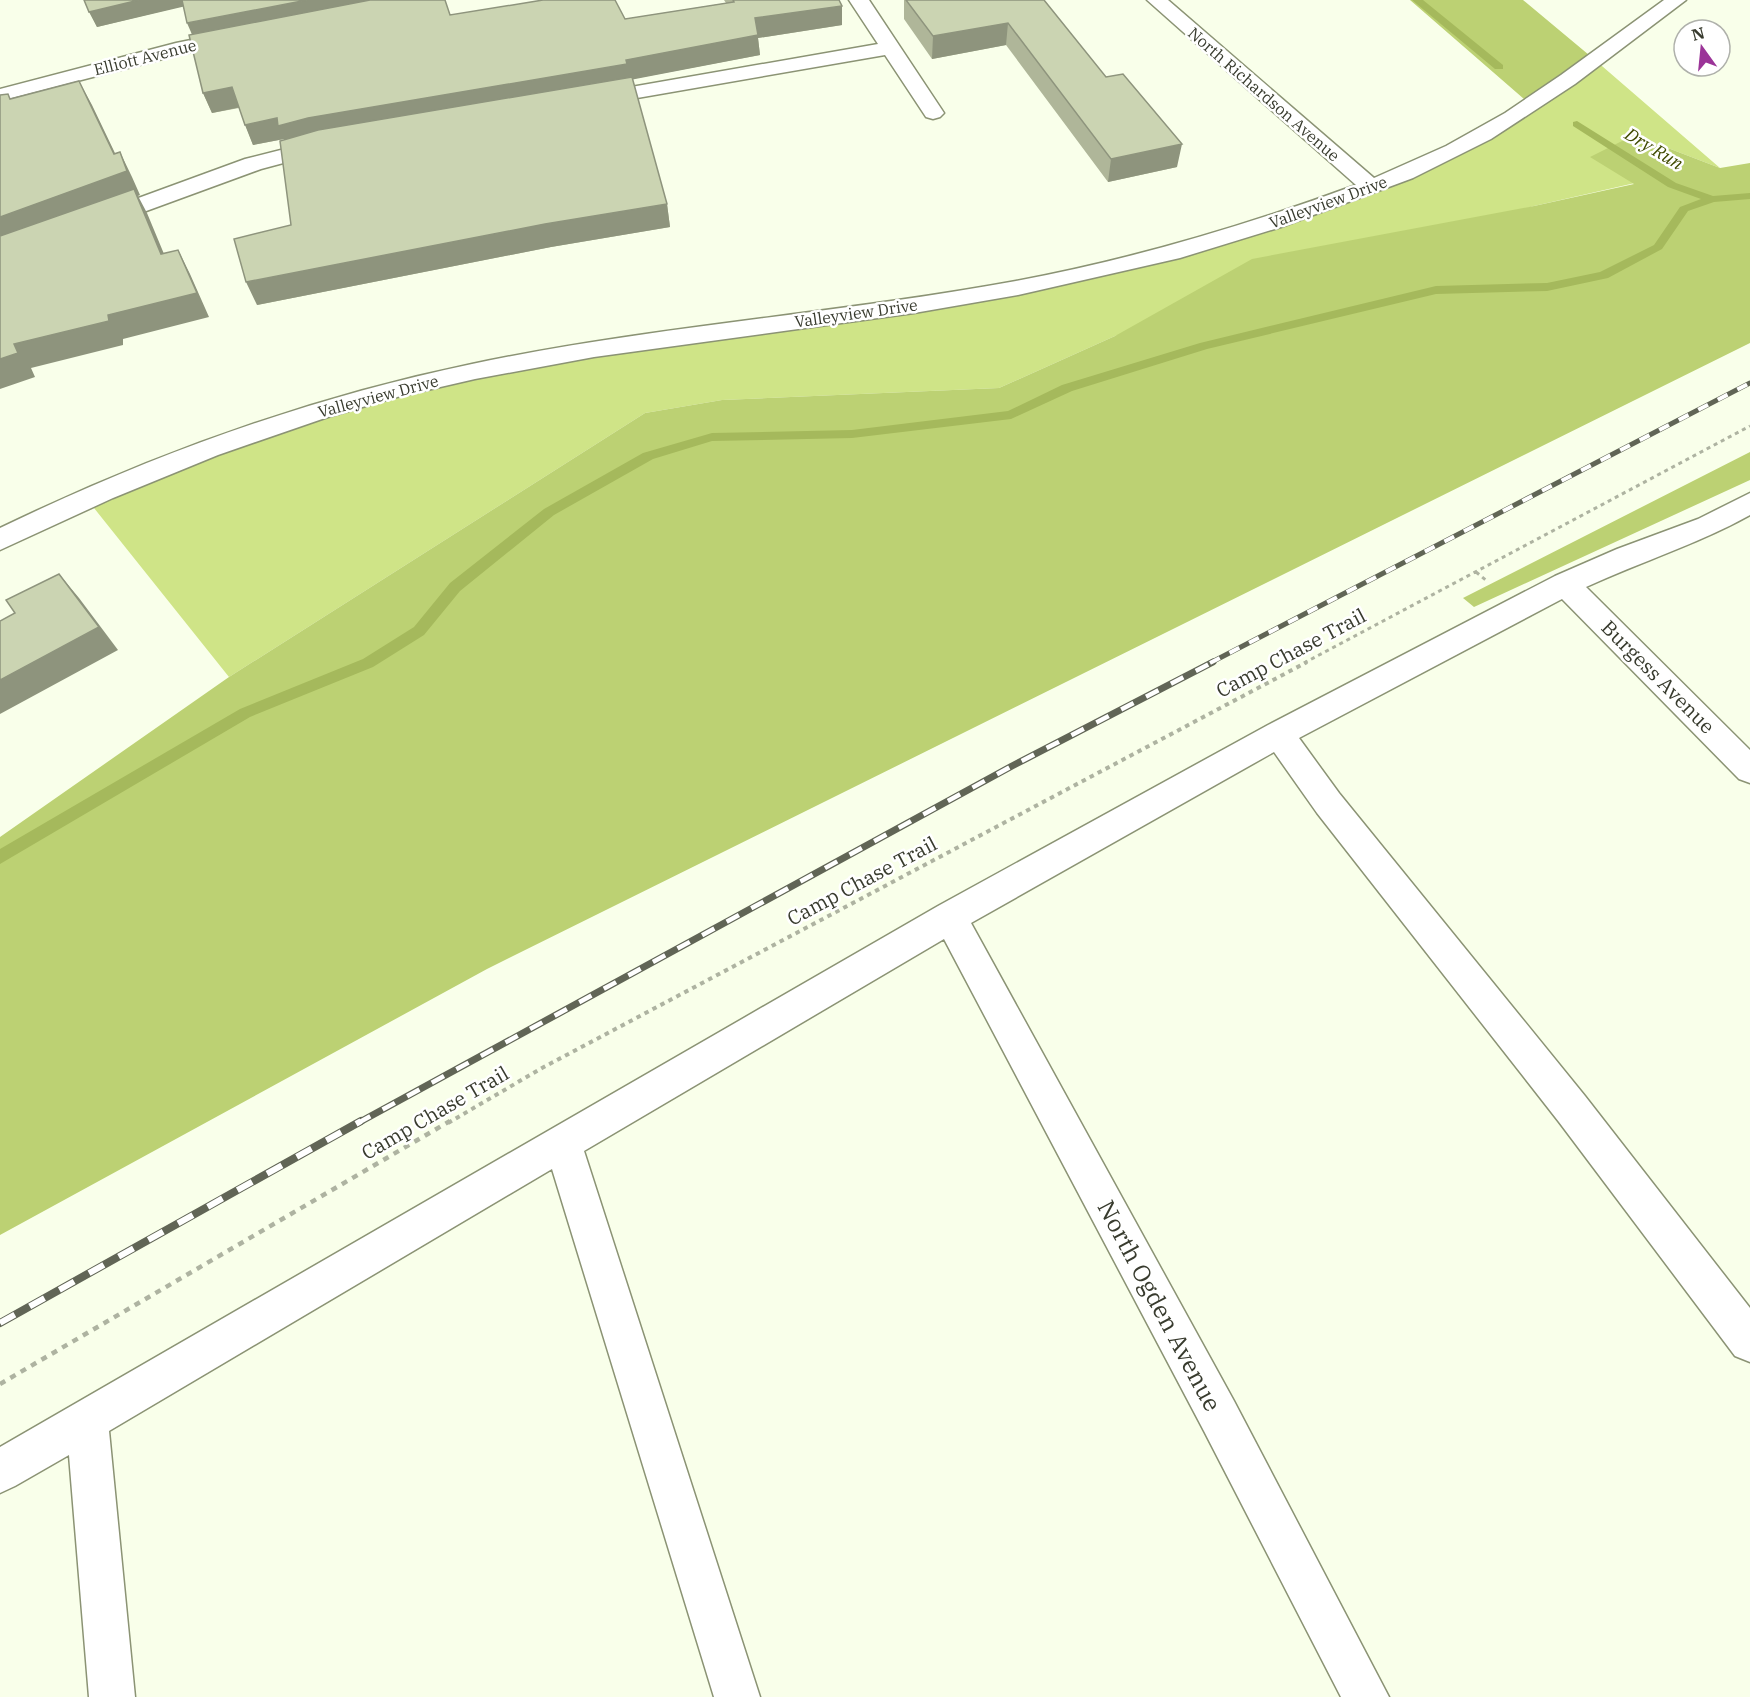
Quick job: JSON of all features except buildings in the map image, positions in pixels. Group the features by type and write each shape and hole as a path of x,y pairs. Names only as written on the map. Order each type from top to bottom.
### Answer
{"street":[{"path":"859,0 933,113"},
{"name":"North Richardson Avenue","path":"1157,0 1371,187"},
{"name":"Valleyview Drive","path":"0,540 86,498 204,450 285,421 363,398 443,379 592,350 916,305 1066,278 1206,243 1293,216 1371,187 1452,152 1532,105 1676,0"},
{"name":"Elliott Avenue","path":"0,95 176,49 254,33"},
{"path":"572,103 890,48"},
{"path":"77,228 253,164 348,141"},
{"path":"0,1471 950,917 1279,734 1566,584 1627,556 1708,526 1750,503"},
{"name":"Burgess Avenue","path":"1566,584 1750,770"},
{"path":"1279,734 1328,803 1572,1108 1750,1341"},
{"name":"North Ogden Avenue","path":"950,917 1219,1416 1366,1697"},
{"path":"563,1143 737,1697"},
{"path":"87,1421 112,1697"}],"path":[{"name":"Camp Chase Trail","path":"0,1384 542,1068 1750,426"}],"green space":[{"path":"1410,0 1523,0 1595,60 1531,105"},
{"path":"1595,60 1720,168 1634,135 1635,183 1534,206 1115,336 999,388 722,400 645,413 229,677 86,498 432,381 916,305 1206,243 1452,152"},
{"path":"1634,135 1720,168 1750,163 1750,343 487,969 0,1235 0,837 229,677 645,413 722,400 999,388 1115,336 1252,259 1534,206 1634,184 1590,157"},
{"path":"1750,452 1750,480 1474,607 1463,598"}],"waterway":[{"name":"Dry Run","path":"1417,0 1499,67"},
{"name":"Dry Run","path":"1577,124 1672,185 1712,199"},
{"name":"Dry Run","path":"1712,199 1750,196"},
{"path":"0,857 245,713 368,663 419,631 455,587 549,512 648,456 712,437 852,434 1011,415 1067,388 1204,346 1436,290 1547,287 1604,275 1658,247 1684,209 1712,199"}],"railway":[{"path":"1210,663 1750,383"},
{"path":"358,1123 1012,766 1213,662"},
{"path":"0,1323 361,1121"}]}
